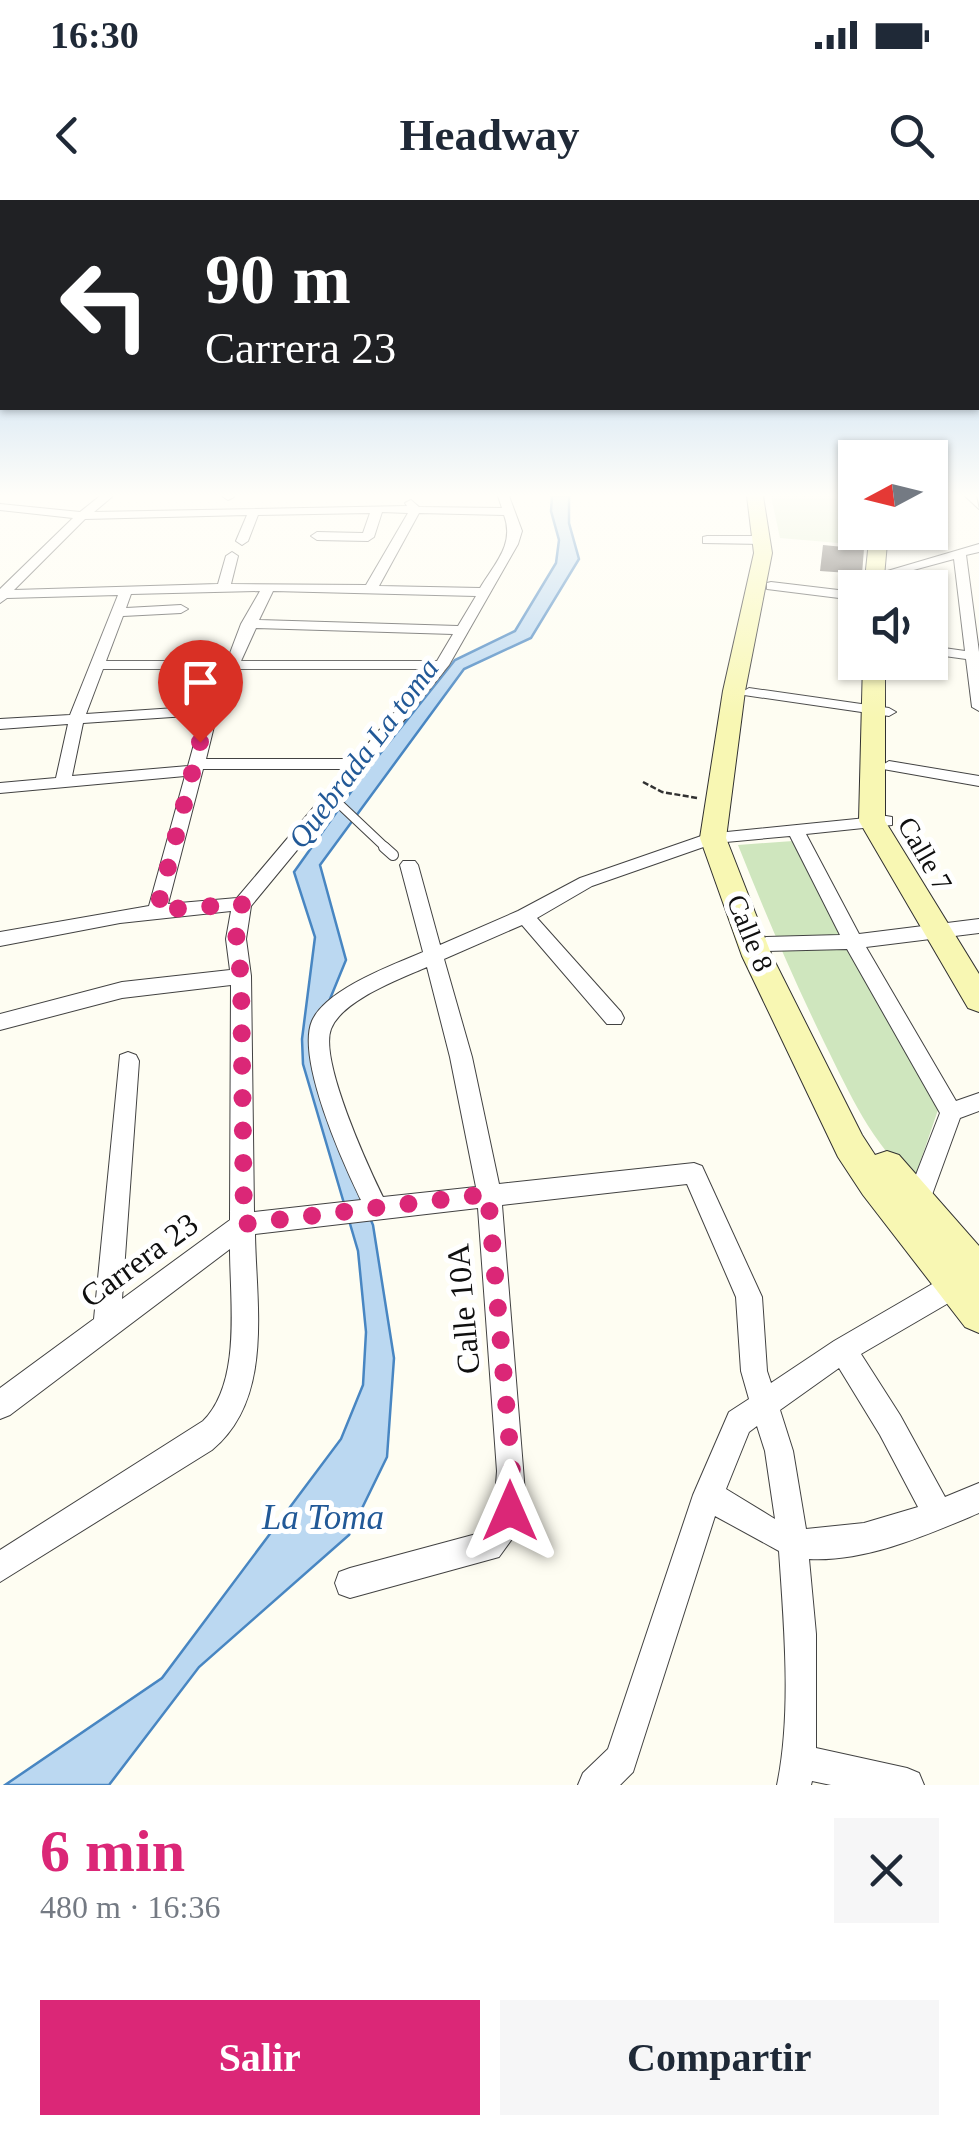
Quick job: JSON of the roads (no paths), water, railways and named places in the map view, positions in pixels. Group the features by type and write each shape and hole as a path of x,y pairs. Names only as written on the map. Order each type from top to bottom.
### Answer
{"main road":[{"name":"Calle 8","path":"760,570 734,691 718,801 721,838 757,956 850,1146 967,1280"},
{"name":"Calle 8","path":"771,570 721,838 766,944 843,1097 967,1280 979,1314"},
{"name":"Calle 7","path":"877,680 889,766 879,821"},
{"name":"Calle 7","path":"885,680 881,711 879,821 979,1000"},
{"name":"Calle 7","path":"943,930 979,972"}],"street":[{"path":"0,606 0,594 25,570"},
{"path":"224,587 228,570"},
{"path":"371,588 381,570"},
{"path":"0,1567 226,1422 236,1401 243,1358 241,976 236,939 242,904 334,799 442,665 497,570"},
{"path":"972,570 979,707"},
{"path":"0,594 268,586 485,592"},
{"path":"157,910 211,710 268,586"},
{"path":"771,586 838,594"},
{"path":"63,783 77,717 127,589"},
{"path":"119,612 181,609"},
{"path":"248,624 461,630"},
{"path":"948,653 977,657"},
{"path":"96,664 442,665"},
{"path":"749,692 881,711"},
{"path":"0,724 211,710"},
{"path":"0,788 195,767 363,764"},
{"path":"889,766 979,780"},
{"path":"375,1207 347,1142 318,1042 322,1022 360,988 525,916 586,882 721,838 879,821"},
{"path":"795,830 853,942 951,1112"},
{"name":"Calle 10A","path":"350,1583 488,1546 504,1532 510,1511 512,1471 488,1194 461,1057 434,954 401,860"},
{"path":"0,939 49,926 157,910 242,904"},
{"path":"525,916 614,1018"},
{"path":"766,944 853,942 979,926"},
{"path":"0,1022 122,990 241,976"},
{"path":"107,1322 128,1061"},
{"path":"917,1203 951,1112 979,1102"},
{"name":"Carrera 23","path":"0,1405 244,1224 694,1173 749,1296 754,1371 764,1405"},
{"path":"595,1785 622,1760 708,1494 739,1422 843,1350 967,1280"},
{"path":"843,1350 939,1516"},
{"path":"764,1405 779,1451 793,1542 800,1634 796,1773 907,1785"},
{"path":"708,1494 793,1542 822,1546 976,1504"}],"lane":[{"path":"334,799 401,860"}],"water":[{"name":"La Toma","path":"552,570 572,570 531,638 464,669 320,865 346,960 314,1038 357,1187 373,1225 394,1358 387,1457 349,1535 199,1667 109,1785 5,1785 162,1678 341,1439 363,1385 366,1332 358,1251 303,1064 302,1039 315,937 294,872 363,775 455,660 515,631"}],"water label":[{"name":"Quebrada La toma","path":"363,753"}]}
